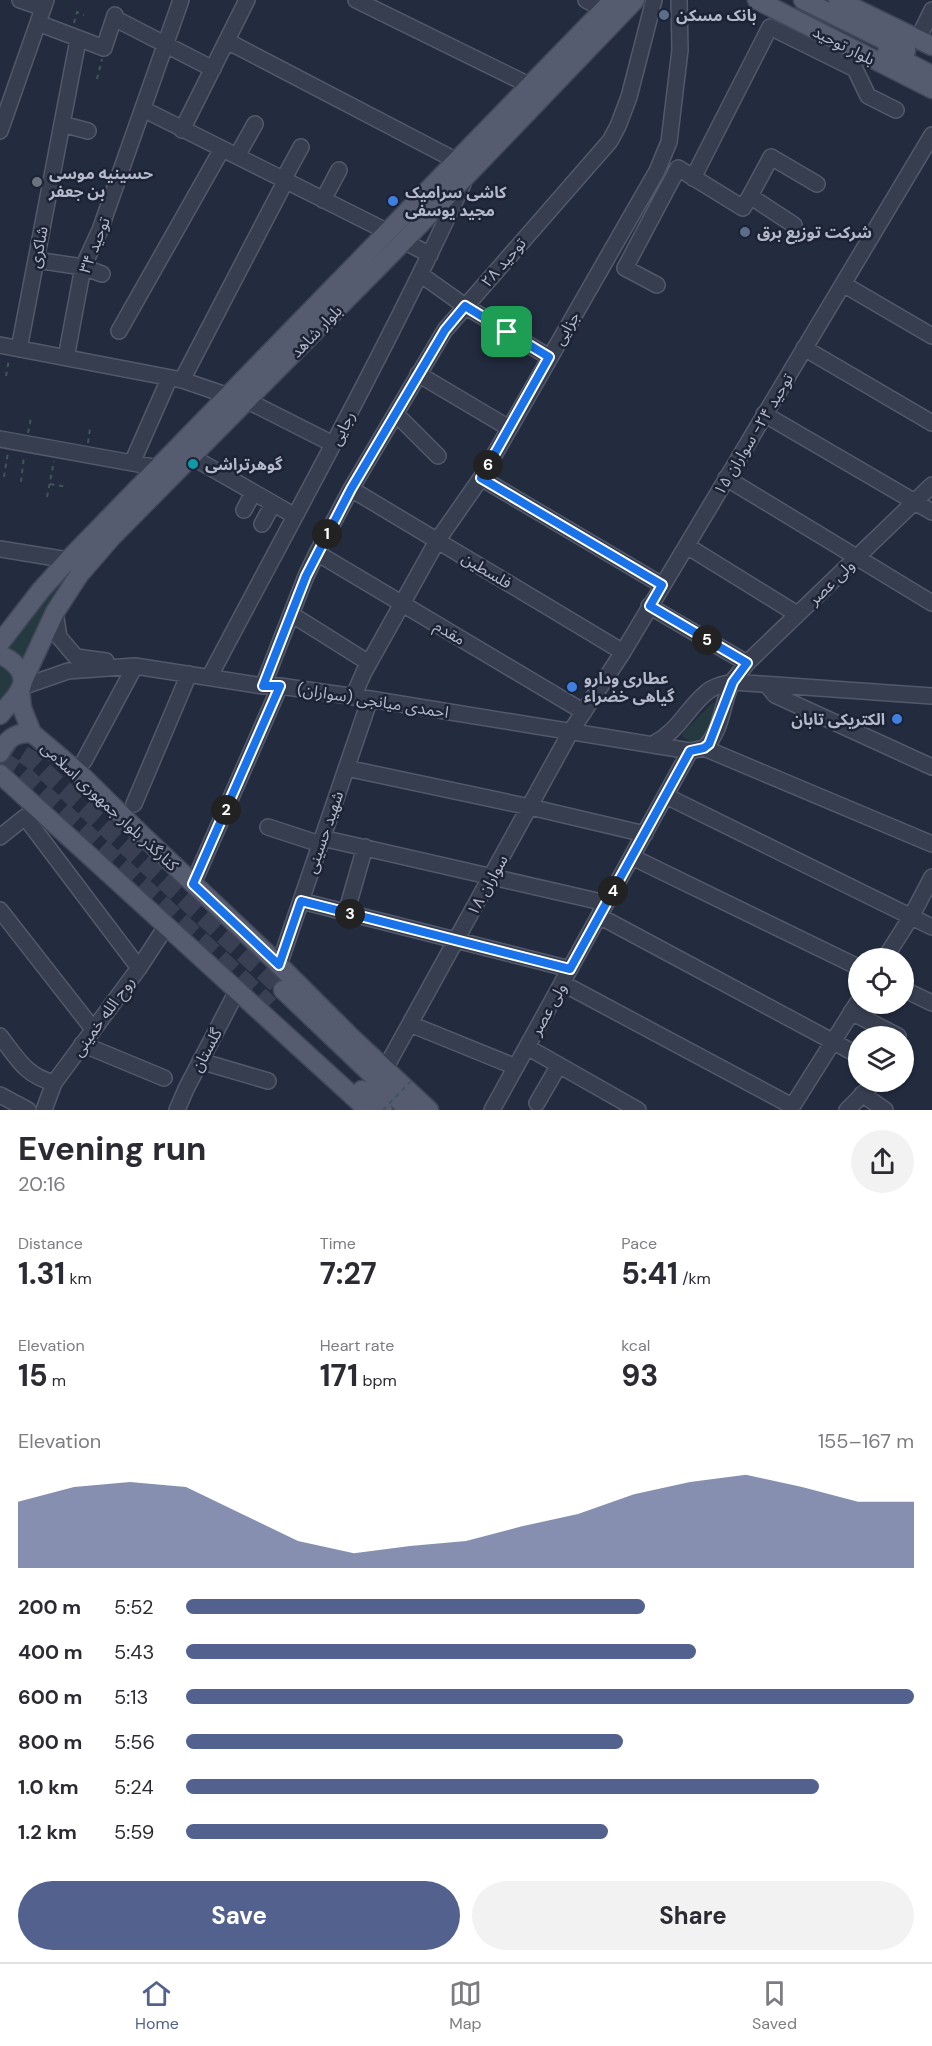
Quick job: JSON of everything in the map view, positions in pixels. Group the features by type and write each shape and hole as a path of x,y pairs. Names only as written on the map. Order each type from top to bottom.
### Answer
{"main road":[{"name":"بلوار شاهد","path":"0,643 41,590 68,560 229,396 396,237 467,176 635,0"},
{"name":"بلوار توحید","path":"757,0 859,62 932,90"},
{"path":"780,0 891,49 932,63"},
{"path":"803,0 891,49 932,75"},
{"path":"838,0 925,42"},
{"name":"بلوار شاهد","path":"0,714 22,686 55,612 79,575 111,538 248,401 396,237 455,160 609,5"},
{"path":"0,655 9,658 17,666 22,686"},
{"name":"کنارگذر بلوار جمهوری اسلامی","path":"22,686 22,708 32,733 78,772 429,1110"},
{"path":"0,753 5,743 13,736 23,732 32,733"},
{"path":"1,773 368,1110"},
{"path":"282,990 409,1110"},
{"path":"270,1005 383,1110"}],"street":[{"path":"20,0 42,10 74,38 104,48 114,17 213,69"},
{"name":"توحید ۳۴","path":"66,358 83,267 100,230 181,0"},
{"path":"182,130 247,0"},
{"path":"356,0 530,85"},
{"path":"586,0 609,5"},
{"name":"توحید ۲۸","path":"263,686 317,553 351,489 445,330 610,141 629,97 654,0"},
{"name":"جزایی","path":"352,697 401,603 437,541 481,478 657,171 669,142 680,50 679,0"},
{"path":"0,131 7,93 42,10"},
{"path":"925,42 932,10"},
{"path":"693,178 770,27 859,62 868,96 896,110"},
{"name":"شاکری","path":"10,347 36,260 62,124 74,38"},
{"path":"227,41 455,160"},
{"path":"143,109 430,255"},
{"path":"62,124 88,131"},
{"path":"237,156 255,124"},
{"name":"توحید ۲۴- سواران ۱۵","path":"572,731 623,652 932,135"},
{"path":"132,463 301,147"},
{"path":"119,331 222,149"},
{"path":"657,285 625,268 678,168 743,208 771,157 817,184"},
{"path":"323,200 339,170"},
{"name":"رجایی","path":"210,676 333,444 430,255 467,176"},
{"path":"750,196 794,225"},
{"path":"36,260 83,267 102,274"},
{"path":"420,274 465,306 549,357"},
{"path":"843,284 932,336"},
{"path":"10,347 175,380 229,396"},
{"path":"804,348 932,423"},
{"path":"418,374 508,428"},
{"path":"248,401 333,444"},
{"path":"396,414 438,456"},
{"path":"764,414 932,512"},
{"path":"5,440 160,468"},
{"path":"192,456 295,516"},
{"path":"481,478 662,585"},
{"path":"726,478 932,603"},
{"name":"ولی عصر","path":"492,1110 666,796 697,750 709,744 733,682 747,663 932,485"},
{"name":"فلسطین","path":"351,489 623,652"},
{"path":"244,510 254,493"},
{"path":"262,524 273,504"},
{"path":"687,546 798,614"},
{"path":"0,549 68,560"},
{"name":"مقدم","path":"317,553 584,712"},
{"path":"650,606 747,663"},
{"path":"55,612 59,636 76,657 135,666 84,761"},
{"path":"291,614 369,663"},
{"name":"احمدی میانجی (سواران)","path":"22,686 68,671 135,666 263,686 280,686 370,699 697,750"},
{"path":"134,804 189,674"},
{"path":"653,744 673,732 707,692 718,685 733,682 932,696"},
{"path":"767,685 775,695 932,767"},
{"path":"193,884 280,686"},
{"name":"شهید حسینی","path":"279,965 370,699"},
{"name":"سواران ۱۸","path":"385,1069 572,731"},
{"path":"697,750 932,844"},
{"path":"346,768 645,834"},
{"path":"666,796 932,927"},
{"path":"0,837 25,817 139,968"},
{"path":"268,827 321,841 365,847 492,878 603,909 848,1050"},
{"path":"346,913 365,847"},
{"path":"632,857 848,962"},
{"path":"891,948 932,877"},
{"path":"301,901 456,940 566,976 791,1108 851,1014"},
{"path":"0,910 93,1029"},
{"name":"روح الله خمینی","path":"44,1110 54,1083 139,968 167,926"},
{"name":"گلستان","path":"177,1110 237,991"},
{"path":"914,994 932,1003"},
{"path":"865,1014 882,1026"},
{"path":"410,1024 516,1067"},
{"path":"0,1036 22,1065 37,1078 54,1083"},
{"path":"82,1044 164,1078"},
{"path":"527,1047 638,1110"},
{"path":"200,1061 268,1081"},
{"path":"537,1103 559,1065"},
{"path":"848,1110 862,1094 885,1110"},
{"path":"0,1095 28,1110"}],"path":[{"path":"74,38 77,12 84,15"},
{"path":"98,79 104,48"},
{"path":"6,376 10,347"},
{"path":"4,477 5,440"},
{"path":"21,482 26,444"},
{"path":"47,498 56,449"},
{"path":"50,484 68,487"},
{"path":"383,1110 411,1080"}],"shaded area":[{"path":"79,557 52,609 28,664 14,652 1,646"},
{"path":"0,663 9,669 16,683 0,708"},
{"path":"713,702 717,707 700,742 692,743 683,737 683,733"}],"tunnel":[{"path":"0,740 32,760 283,990"},
{"path":"0,759 22,773 270,1005"}],"place":[{"name":"بانک مسکن","path":"664,15"},
{"name":"حسینیه موسی بن جعفر","path":"37,182"},
{"name":"کاشی سرامیک مجید یوسفی","path":"393,201"},
{"name":"شرکت توزیع برق","path":"745,232"},
{"name":"گوهرتراشی","path":"193,464"},
{"name":"عطاری ودارو گیاهی خضراء","path":"572,687"},
{"name":"الکتریکی تابان","path":"897,719"}],"route":[{"path":"465,306 507,332 549,357 481,478 662,585 650,606 747,663 733,682 709,744 704,748 690,751 570,969 301,901 279,965 193,884 280,686 263,686 317,553 351,489 445,330 465,306"}]}
